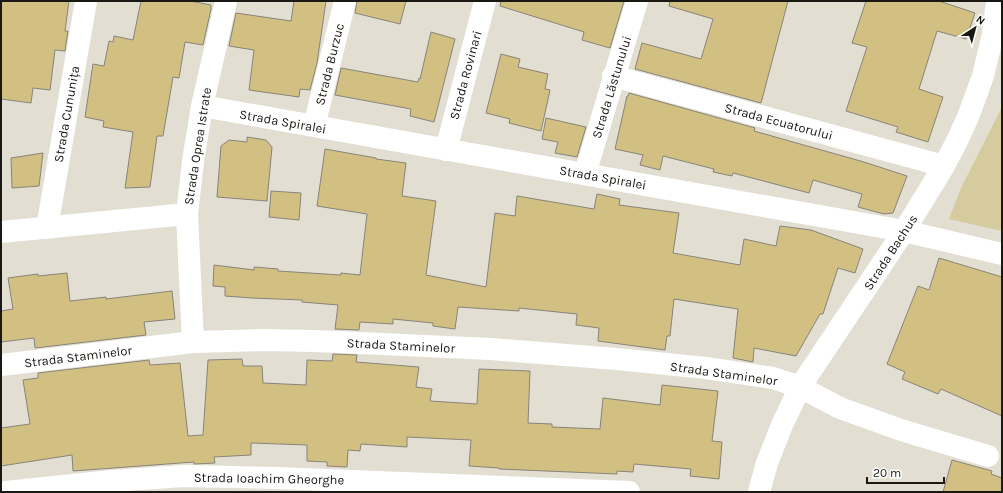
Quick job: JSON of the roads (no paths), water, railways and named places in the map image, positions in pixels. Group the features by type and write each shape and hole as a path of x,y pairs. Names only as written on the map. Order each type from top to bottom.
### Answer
{"street":[{"name":"Strada Cununița","path":"47,228 86,1"},
{"name":"Strada Oprea Istrate","path":"193,342 187,214 193,161 202,106 226,1"},
{"name":"Strada Burzuc","path":"314,126 345,1"},
{"name":"Strada Rovinari","path":"446,150 485,1"},
{"name":"Strada Lăstunului","path":"585,174 637,1"},
{"name":"Strada Bachus","path":"759,492 782,425 800,387 904,231 944,166 968,117 997,36 997,1"},
{"name":"Strada Ecuatorului","path":"614,76 944,166"},
{"name":"Strada Spiralei","path":"202,106 904,231 1002,254"},
{"path":"1,232 187,214"},
{"name":"Strada Staminelor","path":"1,365 193,342 262,340 491,349 616,359 706,368 773,378 800,387 840,408 901,430 988,456"},
{"name":"Strada Ioachim Gheorghe","path":"6,492 111,481 184,476 278,478 629,492"}]}
